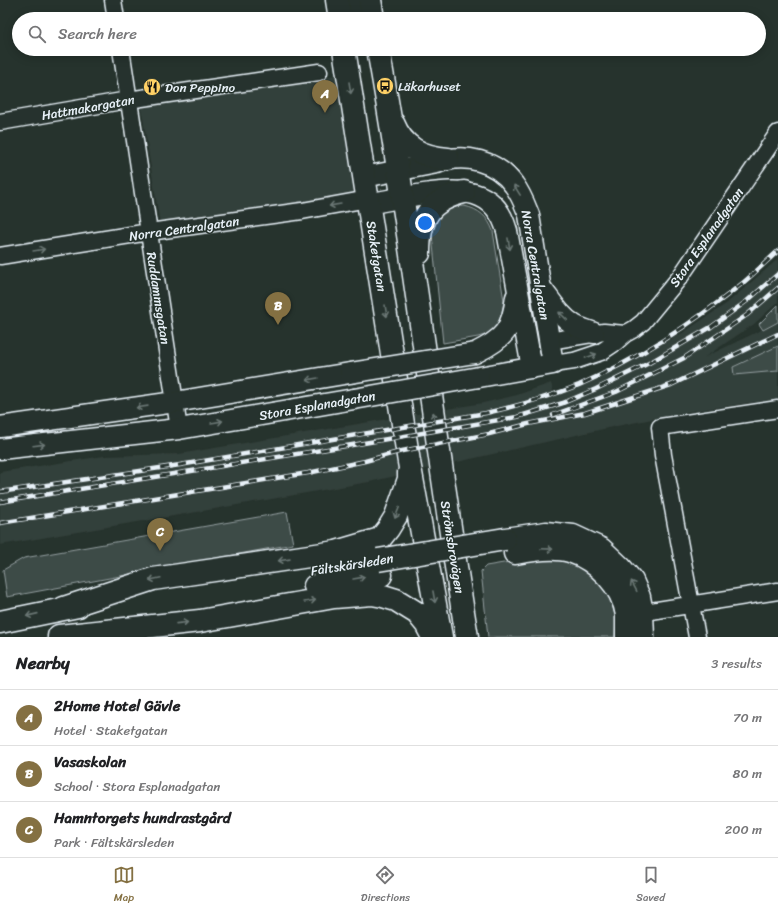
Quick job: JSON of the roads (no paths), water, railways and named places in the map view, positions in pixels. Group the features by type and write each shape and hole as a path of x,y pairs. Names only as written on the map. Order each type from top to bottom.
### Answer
{"main road":[{"path":"337,0 339,12"},
{"path":"370,0 372,12"},
{"name":"Staketgatan","path":"345,56 409,462"},
{"path":"379,56 403,197 418,306"},
{"path":"389,114 395,129 409,146 426,155 448,159"},
{"path":"418,306 419,245 421,224 429,210 435,204 451,195 464,192"},
{"name":"Strömsbrovägen","path":"418,306 467,637"},
{"path":"64,608 153,579 336,552 380,539 396,516 409,479 409,462"},
{"name":"Strömsbrovägen","path":"409,462 441,637"},
{"name":"Fältskärsleden","path":"0,622 64,608 379,567 507,547 570,551 594,563 610,578 624,602 634,614 643,637"},
{"name":"Fältskärsleden","path":"58,637 133,616 379,567"},
{"path":"458,583 480,637"},
{"path":"58,637 200,621 334,597 372,594 396,600 417,613 426,624 433,637"},
{"name":"Fältskärsleden","path":"627,637 634,614"}],"street":[{"path":"113,0 115,12"},
{"path":"355,0 357,12"},
{"name":"Ruddammsgatan","path":"122,56 179,428"},
{"path":"372,56 384,79"},
{"name":"Hattmakargatan","path":"0,122 128,100 319,72"},
{"name":"Stora Esplanadgatan","path":"0,449 179,428 574,361 601,352 643,322 680,277 778,133"},
{"name":"Norra Centralgatan","path":"364,177 438,163 448,159 461,158 484,162 502,173 515,186 526,206 529,215 553,364"},
{"name":"Norra Centralgatan","path":"0,256 149,232 450,191 464,192 487,200 494,205 500,213 506,231 532,368"},
{"path":"540,287 566,319 575,326 594,333"},
{"path":"475,353 495,342 507,329 513,316 517,289"},
{"name":"Stora Esplanadgatan","path":"0,427 175,402 594,333 604,332 625,334"},
{"path":"697,637 663,455 660,427 778,409"},
{"path":"634,614 778,591"}],"railway":[{"path":"0,492 180,465 486,413 545,397 579,385 601,375 665,339 725,297 778,251"},
{"path":"0,502 517,417 563,403 596,389 649,363 711,327 747,301 778,274"},
{"path":"553,415 616,392 684,358 747,315 778,288"},
{"path":"0,523 308,473 365,461 402,451 585,413 671,385 778,334"}],"place":[{"name":"Läkarhuset","path":"385,86"},
{"name":"Don Peppino","path":"152,87"},
{"name":"2Home Hotel Gävle","path":"325,113"},
{"name":"Vasaskolan","path":"278,325"},
{"name":"Hamntorgets hundrastgård","path":"160,551"}]}
